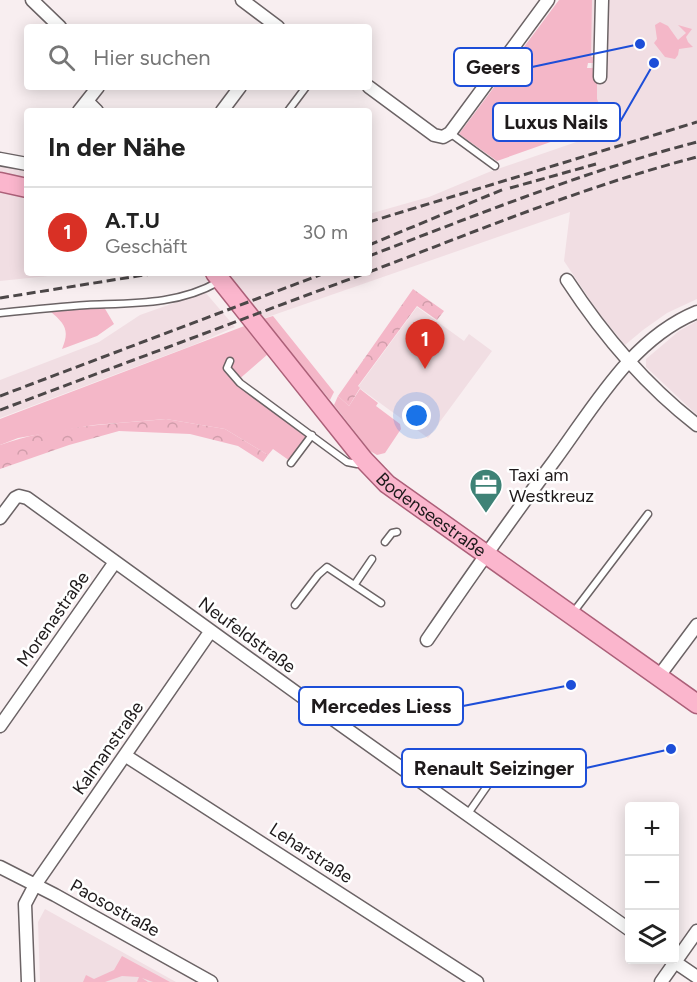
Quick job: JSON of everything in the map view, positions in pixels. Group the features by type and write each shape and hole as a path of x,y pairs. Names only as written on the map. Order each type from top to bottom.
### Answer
{"main road":[{"path":"0,182 24,187"},
{"name":"Bodenseestraße","path":"218,277 364,460 387,484 697,704"}],"street":[{"path":"32,0 57,24"},
{"path":"243,0 274,24"},
{"path":"372,89 434,135 443,137 450,134 548,0"},
{"path":"600,77 602,0"},
{"path":"88,108 97,90"},
{"path":"224,108 238,90"},
{"path":"0,159 24,163"},
{"path":"567,280 592,318 627,362 697,425"},
{"path":"427,640 485,554 627,362 661,332 697,312"},
{"name":"Neufeldstraße","path":"0,518 19,496 27,498 44,509 210,632 625,926"},
{"name":"Morenastraße","path":"0,726 115,562"},
{"path":"659,676 697,625"},
{"name":"Kalmanstraße","path":"28,982 25,904 35,885 210,632"},
{"name":"Leharstraße","path":"126,756 477,982"},
{"name":"Paosostraße","path":"0,867 211,982"},
{"path":"679,954 697,931"},
{"path":"661,982 672,964"},
{"path":"678,964 697,977"}],"lane":[{"path":"290,108 304,90"},
{"path":"450,134 495,166"},
{"path":"0,313 49,307 165,301 187,295 218,277"},
{"path":"230,361 227,368 240,383 347,462 357,464 364,460"},
{"path":"291,463 312,435"},
{"path":"571,614 648,514"},
{"name":"Bodenseestraße","path":"385,542 392,533 398,532"},
{"path":"355,584 372,560"},
{"path":"295,605 318,574 327,567 381,603"},
{"path":"467,815 499,768"}],"shaded area":[{"path":"591,0 697,0 697,299 667,313 625,345 598,312 564,261 570,212 262,319 227,276 372,276 372,213 429,197 489,172 591,137"},
{"path":"0,163 24,168 24,276 48,276 0,281"},
{"path":"205,292 235,327 0,418 0,380 99,342 140,315"},
{"path":"417,307 464,341 469,334 492,351 428,438 358,387"},
{"path":"697,321 697,415 646,367 646,359 679,331"},
{"path":"45,909 176,982 40,982 38,922"}],"green space":[{"path":"559,0 592,0 591,57 595,57 595,63 588,63 587,68 597,68 597,99 604,116 596,126 497,161 459,134"},
{"path":"660,22 668,26 678,40 686,33 678,25 692,29 686,37 693,47 679,49 675,59 665,57 654,43 657,39 655,25"},
{"path":"413,289 444,311 437,320 417,306 358,386 360,388 349,406 338,396"},
{"path":"104,307 114,324 97,336 62,349 66,337 65,328 50,311"},
{"path":"273,316 334,392 330,400 263,319"},
{"path":"247,325 268,354 237,381 309,437 290,461 273,449 268,455 225,429 166,419 94,425 18,438 0,445 0,419"},
{"path":"360,389 378,403 376,406 400,424 401,429 385,453 377,455 370,451 334,405 338,396 349,406"},
{"path":"166,419 225,429 268,455 263,462 238,446 190,434 119,431 69,445 0,469 0,445 61,430"},
{"path":"122,956 170,982 153,982 142,978 148,982 137,982 139,977 122,976 105,982 83,982 86,975 94,979 114,970"}],"railway":[{"path":"372,221 697,122"},
{"path":"372,255 572,180 697,142"},
{"path":"372,271 572,195 697,157"},
{"path":"510,188 596,164"},
{"path":"372,244 504,189"},
{"path":"0,298 138,276"},
{"path":"0,396 317,276"},
{"path":"0,410 358,276"}],"place":[{"name":"Geers","path":"640,44"},
{"name":"Luxus Nails","path":"654,63"},
{"name":"A.T.U","path":"425,369"},
{"name":"Taxi am Westkreuz","path":"486,514"},
{"name":"Mercedes Liess","path":"571,685"},
{"name":"Renault Seizinger","path":"671,749"}]}
